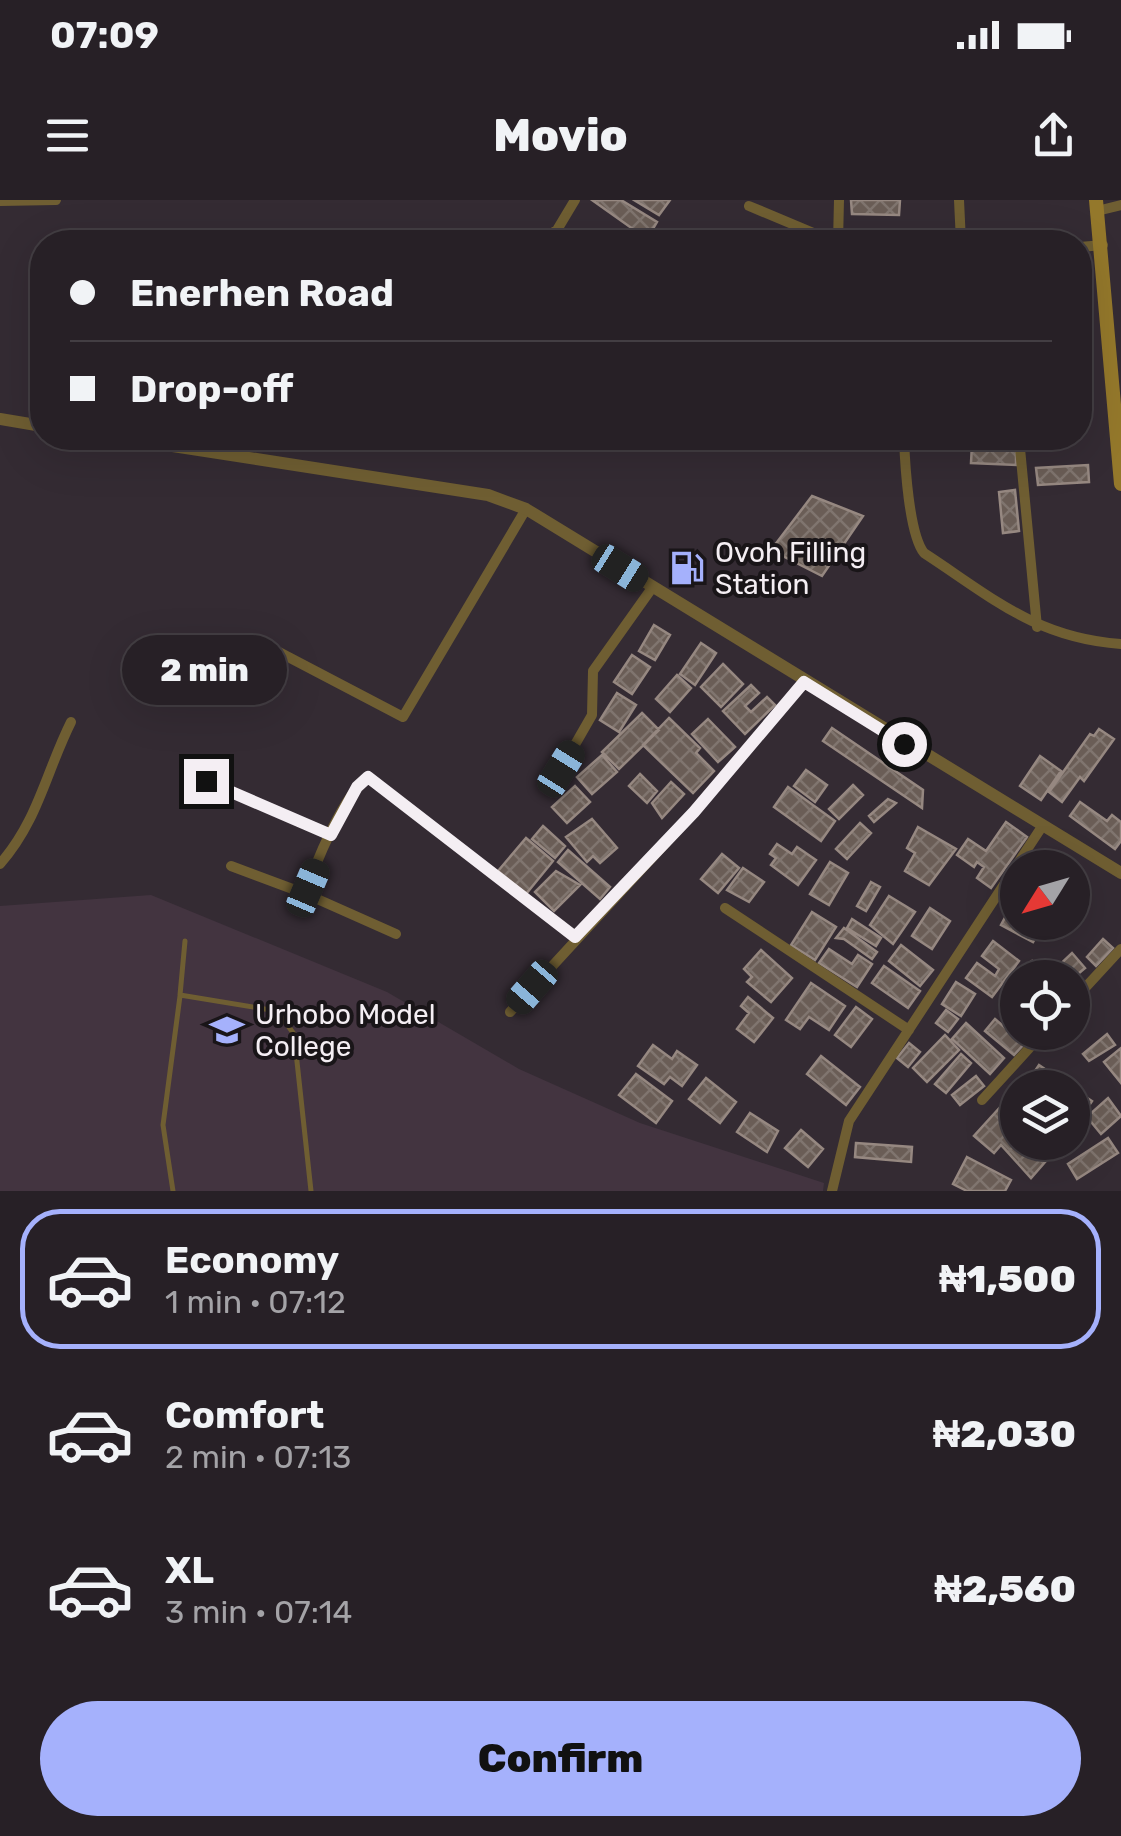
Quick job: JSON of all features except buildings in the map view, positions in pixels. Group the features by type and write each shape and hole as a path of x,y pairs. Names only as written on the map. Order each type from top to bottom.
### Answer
{"main road":[{"path":"1096,206 1121,484"}],"street":[{"path":"0,201 56,200"},
{"path":"557,230 575,200"},
{"path":"838,230 840,200"},
{"path":"960,200 961,230"},
{"path":"1096,206 1121,205"},
{"path":"749,206 808,230"},
{"path":"1092,246 1102,246"},
{"path":"0,419 30,424"},
{"path":"199,450 488,495 526,509 1121,873"},
{"path":"904,450 906,490 914,510 916,542 924,553 1036,627 1078,641 1121,644"},
{"path":"1020,450 1036,627"},
{"path":"275,650 403,717 526,509"},
{"path":"561,769 592,715 593,671 652,588"},
{"path":"510,1012 694,812 804,682"},
{"path":"0,864 42,802 52,758 71,722"},
{"path":"306,894 331,835 357,787 368,777 575,937"},
{"path":"206,781 331,835"},
{"path":"832,1191 849,1121 1043,824"},
{"path":"232,866 396,934"},
{"path":"725,908 909,1030"},
{"path":"1090,983 1121,949"},
{"path":"982,1100 1028,1050"}],"lane":[{"path":"173,1191 162,1126 184,942"},
{"path":"180,994 276,1011 294,1034 311,1191"}],"shaded area":[{"name":"Urhobo Model College","path":"151,895 387,992 519,1069 640,1123 824,1183 823,1191 0,1191 0,906"}],"place":[{"name":"Ovoh Filling Station","path":"687,568"},
{"name":"Urhobo Model College","path":"227,1030"}],"route":[{"path":"206,781 331,835 362,780 376,780 575,937 694,812 804,682 904,744"}]}
